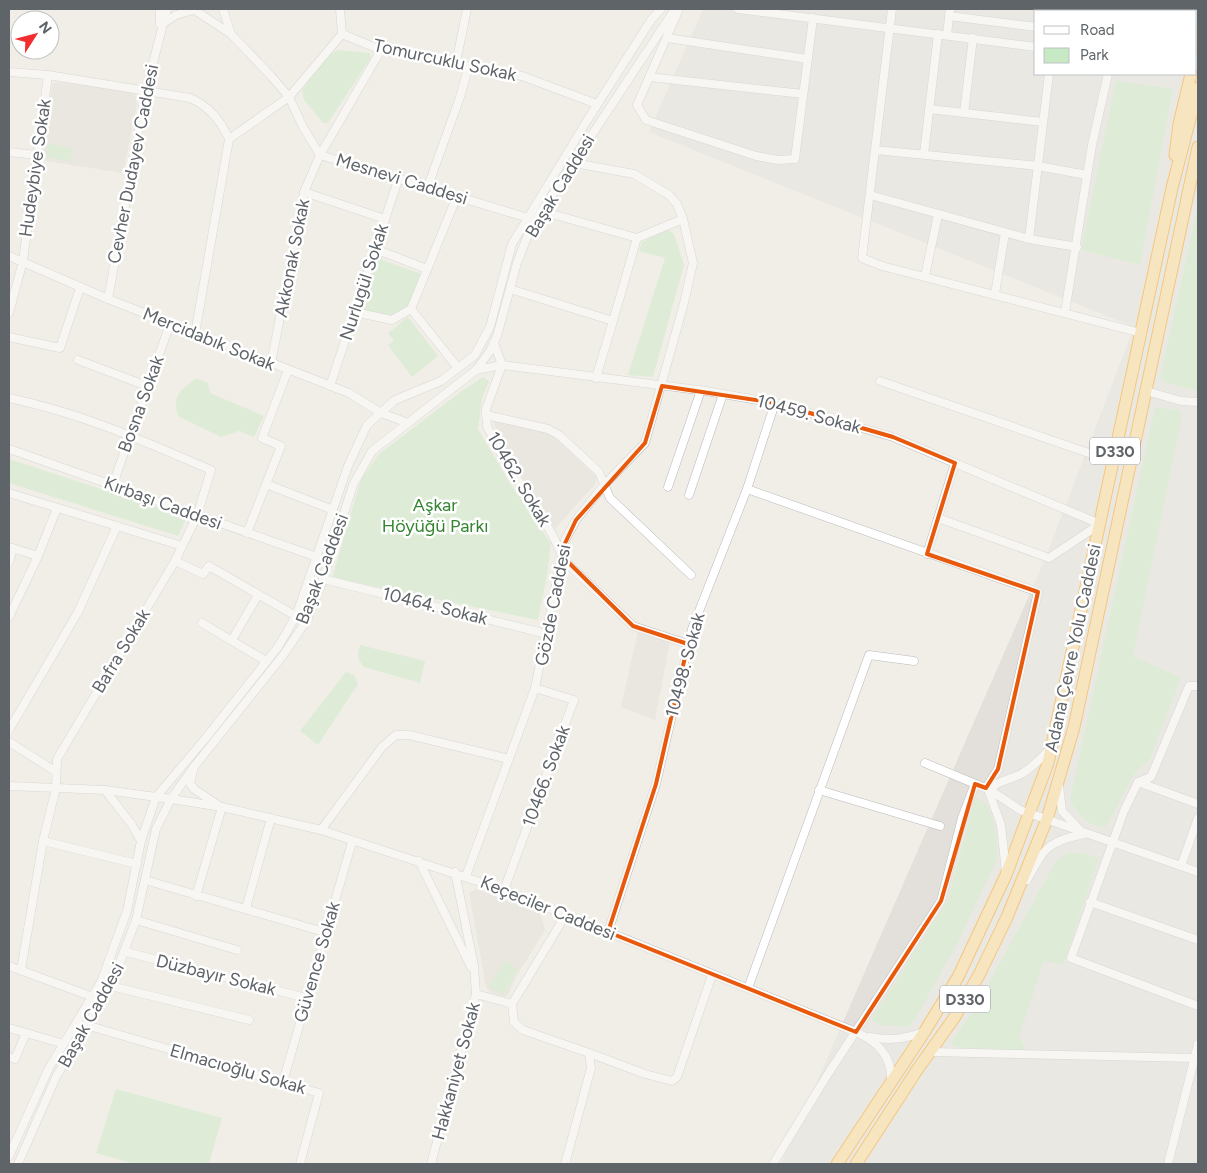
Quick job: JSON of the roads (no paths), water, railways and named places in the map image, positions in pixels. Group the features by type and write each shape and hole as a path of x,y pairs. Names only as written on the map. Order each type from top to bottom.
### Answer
{"highway":[{"path":"1172,188 1178,124 1191,75"},
{"name":"Adana Çevre Yolu Caddesi","path":"836,1164 925,1031 958,977 1006,875 1030,813 1051,748 1172,188 1198,88"},
{"name":"Adana Çevre Yolu Caddesi","path":"856,1164 916,1070 931,1052 979,975 1007,917 1047,819 1059,784 1076,717 1198,146"},
{"path":"1189,192 1198,165"}],"street":[{"path":"152,9 160,24 189,10"},
{"name":"Cevher Dudayev Caddesi","path":"108,299 160,24 160,9"},
{"name":"Cevher Dudayev Caddesi","path":"160,24 167,9"},
{"path":"223,9 231,34"},
{"path":"229,139 289,97 342,34 340,9"},
{"path":"456,64 467,9"},
{"name":"Başak Caddesi","path":"9,1156 37,1091 101,982 119,937 138,864 141,841 156,797 266,661 296,616 348,466 367,425 395,400 442,381 475,355 490,327 512,244 597,104 651,20 661,9"},
{"path":"677,9 667,38 637,105 646,120 756,156 778,160 795,159 813,18"},
{"name":"Başak Caddesi","path":"18,1164 56,1077 111,986 126,952 136,920 156,829 171,799 193,768 284,654 307,620 323,578 353,485 372,451 476,370 494,343 531,227 574,164 605,113 677,9"},
{"path":"738,9 790,12 813,18 1034,47"},
{"path":"892,9 862,258 882,266 1141,333"},
{"name":"Mesnevi Caddesi","path":"189,10 231,34 289,97 302,127 320,154 528,218"},
{"path":"947,35 949,12 1034,27"},
{"name":"Tomurcuklu Sokak","path":"342,34 381,50 522,76 597,104"},
{"path":"924,154 938,34"},
{"path":"667,38 808,59"},
{"path":"964,113 973,38"},
{"name":"Akkonak Sokak","path":"271,364 304,192 320,154 381,50"},
{"path":"428,186 459,100 469,66"},
{"path":"9,72 146,90 199,102 219,121 229,139 195,334"},
{"path":"1029,239 1049,75"},
{"path":"1065,312 1077,247 1087,175 1108,75"},
{"name":"Hudeybiye Sokak","path":"9,313 23,261 48,76"},
{"path":"649,77 803,94"},
{"path":"929,109 1043,122"},
{"path":"875,150 1038,166 1087,175"},
{"path":"9,152 36,155"},
{"name":"Gözde Caddesi","path":"466,876 535,688 548,634 560,554 570,529 605,484 645,443 662,386 693,263 683,219 677,204 669,195 634,174 574,164"},
{"name":"Nurlugül Sokak","path":"330,386 399,177"},
{"path":"304,192 385,218"},
{"path":"870,195 1005,233 1077,247"},
{"path":"354,312 392,320 411,309 457,196"},
{"path":"541,211 638,238 683,219"},
{"path":"925,276 938,215"},
{"path":"996,294 1005,233"},
{"path":"596,378 638,238"},
{"path":"375,249 427,269"},
{"name":"Mercidabık Sokak","path":"9,256 80,288 349,393 381,413 408,423"},
{"path":"9,338 60,348 80,288"},
{"path":"510,289 613,321"},
{"path":"411,309 458,368"},
{"name":"Bosna Sokak","path":"112,484 170,324"},
{"path":"494,343 502,365"},
{"path":"78,360 147,386"},
{"name":"10459. Sokak","path":"476,370 502,365 701,390 775,402 893,437 1100,524"},
{"name":"10462. Sokak","path":"502,365 486,415 494,440 552,534 560,554 570,567 633,626 688,644"},
{"path":"247,532 281,446 262,438 288,370"},
{"path":"880,381 1112,461"},
{"path":"668,487 701,390"},
{"path":"1146,391 1181,401 1198,402"},
{"path":"689,495 724,394"},
{"path":"9,398 55,408 130,435"},
{"name":"10498. Sokak","path":"608,932 656,784 688,644 747,489 775,402"},
{"path":"486,415 554,431 599,472 610,498 691,575"},
{"name":"Bafra Sokak","path":"21,970 43,841 56,788 57,759 175,560 197,516 211,470 130,435"},
{"name":"Kırbaşı Caddesi","path":"9,449 317,557"},
{"path":"927,554 956,463"},
{"path":"266,484 333,510"},
{"path":"747,489 1038,592 998,769 988,789 1001,825 1006,875"},
{"path":"9,493 182,546"},
{"path":"9,617 38,556 57,508"},
{"path":"938,518 1049,558 1100,524"},
{"path":"9,730 78,612 117,526"},
{"path":"9,562 11,547 38,556"},
{"path":"175,560 203,574 209,566 296,616"},
{"name":"10464. Sokak","path":"323,578 548,634"},
{"path":"232,640 258,595"},
{"path":"202,623 266,661"},
{"path":"748,988 869,655 914,661"},
{"path":"1198,686 1188,686 1151,777 1138,782 1124,811 1071,958 1198,1006"},
{"name":"10466. Sokak","path":"504,890 574,700 535,688"},
{"path":"321,830 382,747 396,736 409,735 508,759"},
{"path":"9,742 56,770"},
{"path":"988,789 1025,772 1051,748"},
{"path":"925,763 988,789 1020,810 1112,844 1198,872"},
{"path":"193,768 190,783 194,789 222,807 196,896"},
{"path":"1138,782 1198,804"},
{"path":"773,1164 941,901 962,818 975,784"},
{"path":"1059,784 1062,811 1086,834"},
{"path":"9,786 105,790 171,799"},
{"path":"105,790 132,825 141,841"},
{"path":"819,790 940,826"},
{"name":"Keçeciler Caddesi","path":"171,799 222,807 321,830 352,842 455,872 865,1036"},
{"path":"246,908 271,818"},
{"path":"1181,866 1198,818"},
{"path":"1007,917 1037,862 1046,850 1058,840 1086,834"},
{"path":"43,841 138,864"},
{"name":"Güvence Sokak","path":"283,1082 324,932 352,842"},
{"name":"Hakkaniyet Sokak","path":"419,861 475,976"},
{"name":"Hakkaniyet Sokak","path":"431,1164 476,994 475,976 455,872"},
{"path":"145,880 324,932"},
{"path":"1090,902 1198,940"},
{"path":"565,916 512,1004 514,1022 523,1030 646,1074 672,1080 677,1077 712,975"},
{"path":"136,920 238,950"},
{"name":"Düzbayır Sokak","path":"126,952 306,998"},
{"path":"9,966 93,997"},
{"path":"111,986 249,1020"},
{"path":"476,994 512,1004"},
{"name":"Elmacıoğlu Sokak","path":"86,1026 319,1093 300,1164"},
{"path":"9,1028 64,1044"},
{"path":"865,1036 885,1040 903,1040 925,1031"},
{"path":"9,1057 15,1059 26,1033"},
{"path":"865,1036 879,1046 886,1056 892,1067 891,1082"},
{"path":"1168,1164 1198,1044"},
{"path":"931,1052 1195,1058"},
{"path":"565,1164 591,1068 589,1053"}],"park label":[{"name":"Aşkar Höyüğü Parkı","path":"435,515"}]}
